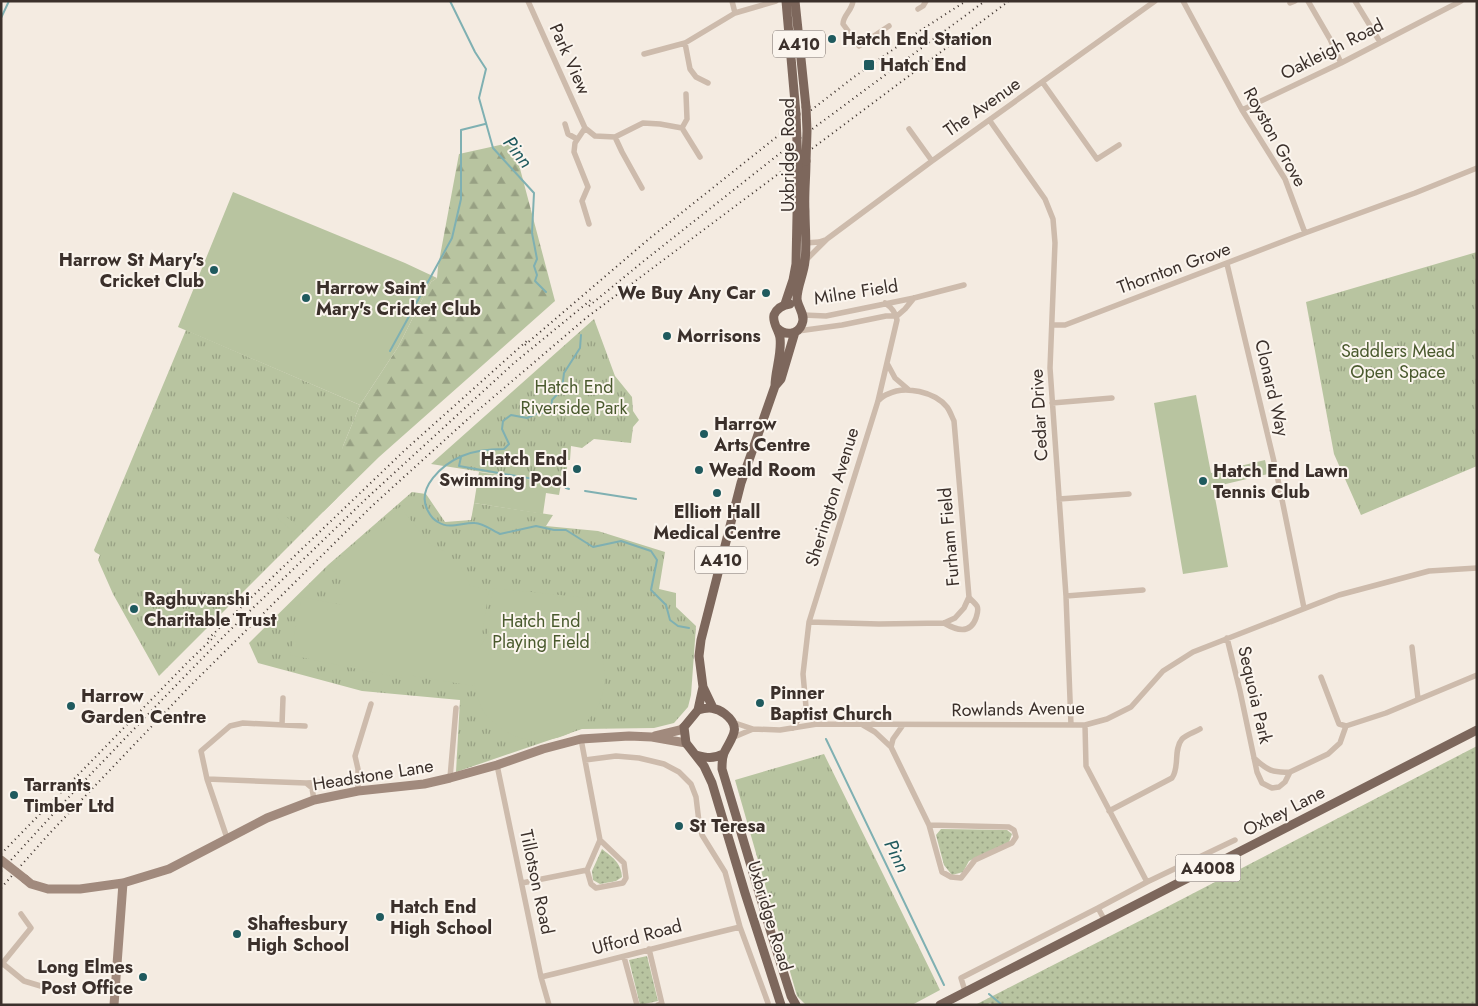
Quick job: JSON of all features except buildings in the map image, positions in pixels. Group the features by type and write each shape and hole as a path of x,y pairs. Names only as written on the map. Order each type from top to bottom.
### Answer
{"main road":[{"name":"Uxbridge Road","path":"775,386 781,379 796,332 802,325 797,299 805,261 801,244 795,94 786,1"},
{"name":"Uxbridge Road","path":"732,722 724,713 713,708 703,687 699,656 701,640 741,484 775,386 780,338 774,324 775,314 785,304 793,280 801,244 807,131 796,1"},
{"path":"785,304 792,304 801,312"},
{"path":"777,328 784,333 796,332"},
{"name":"Uxbridge Road","path":"684,727 698,710 703,687"},
{"path":"698,710 713,708"},
{"path":"696,755 716,758 723,754 734,736 732,722"},
{"path":"684,727 686,743"},
{"name":"Oxhey Lane","path":"940,1005 1477,730"},
{"name":"Uxbridge Road","path":"686,743 696,755 712,782 781,1005"},
{"name":"Uxbridge Road","path":"723,754 722,769 772,936 791,996 796,1005"}],"street":[{"name":"Park View","path":"528,1 585,128"},
{"path":"732,1 734,13"},
{"path":"644,54 685,43 734,13 776,1"},
{"path":"853,1 852,8 843,20 843,24 859,46 888,26"},
{"path":"918,9 926,1"},
{"name":"The Avenue","path":"805,261 826,239 1155,1"},
{"name":"Royston Grove","path":"1183,1 1242,110 1285,179 1305,233"},
{"path":"1308,1 1330,39 1341,63"},
{"path":"1354,1 1380,42"},
{"name":"Oakleigh Road","path":"1242,110 1341,63 1461,1"},
{"path":"685,43 690,69 696,77 708,84"},
{"path":"1043,83 1097,159 1119,145"},
{"path":"682,128 687,119 686,94"},
{"name":"Cedar Drive","path":"990,121 1045,199 1053,219 1055,243 1050,368 1066,596 1071,725"},
{"path":"565,124 568,134 577,139"},
{"path":"589,224 582,201 588,187 574,152 574,143 585,128 595,136 615,137 643,124 660,124 682,128 700,157"},
{"path":"909,129 932,161"},
{"path":"615,137 642,188"},
{"path":"1305,233 1477,168"},
{"name":"Thornton Grove","path":"1052,325 1065,325 1305,233"},
{"name":"The Avenue","path":"801,244 819,242 826,239"},
{"name":"Clonard Way","path":"1227,264 1276,470 1304,608"},
{"name":"Milne Field","path":"801,312 826,316 914,298 964,285"},
{"name":"Milne Field","path":"796,332 886,316 896,316 914,298"},
{"path":"885,303 890,306 896,316"},
{"name":"Sherington Avenue","path":"817,724 806,707 803,674 809,622 878,401 888,365 897,320 896,316"},
{"path":"888,365 895,378 909,390"},
{"name":"Furham Field","path":"878,401 887,394 896,391 909,390 931,395 946,406 954,421 969,597 964,608 955,618 944,623"},
{"path":"1052,403 1112,398"},
{"path":"1059,499 1129,494"},
{"name":"Rowlands Avenue","path":"734,736 753,729 780,730 817,724 1085,725 1107,719 1131,707 1164,671 1193,652 1227,638 1339,595 1429,571 1477,568"},
{"path":"1066,596 1143,590"},
{"path":"809,622 944,623 961,630 970,627 974,623 978,611 977,606 969,597"},
{"name":"Sequoia Park","path":"1227,638 1257,772 1262,782 1272,788 1285,782 1290,772"},
{"path":"1412,647 1418,699"},
{"path":"1321,677 1339,724 1346,726 1386,713 1477,675"},
{"path":"282,725 283,698"},
{"path":"207,778 358,786 358,769 355,756 372,704"},
{"path":"793,728 806,707"},
{"path":"450,778 456,708"},
{"path":"227,838 207,778 201,751 230,726 243,722 305,726"},
{"path":"732,722 753,729"},
{"path":"862,724 875,732 891,747 929,825 942,872 950,877 961,878 975,860 1012,843 1016,837 1014,830 1008,827 929,825"},
{"path":"891,747 893,739 903,725"},
{"path":"1085,725 1086,766 1147,882"},
{"name":"Sequoia Park","path":"1254,758 1266,769 1290,772 1328,754 1340,743 1346,726"},
{"name":"Headstone Lane","path":"652,737 680,730 684,727"},
{"path":"1109,811 1172,778 1176,774 1178,749 1182,739 1200,729"},
{"name":"Headstone Lane","path":"1,860 31,884 48,889 80,889 123,883 169,869 267,818 358,786 424,784 497,765 543,749 581,739 629,736 652,737 686,743"},
{"path":"581,739 600,840 587,870 591,884 596,888 623,883 626,878 624,863 600,840"},
{"path":"585,760 616,756 639,758 664,764 679,772 691,784 696,796 698,822 702,834 725,872 740,926 768,1003"},
{"name":"Tillotson Road","path":"497,765 541,976 549,1005"},
{"path":"306,783 312,788 314,800"},
{"name":"Oxhey Lane","path":"965,991 960,978 1147,882 1235,840"},
{"path":"522,882 587,870"},
{"path":"114,1005 123,883"},
{"path":"1098,908 1105,921"},
{"path":"21,914 31,928 2,964 24,981 44,987"},
{"name":"Ufford Road","path":"541,976 624,957 740,926"},
{"path":"649,949 662,1004 658,1005"},
{"path":"624,957 637,1005"}],"green space":[{"path":"513,142 555,301 379,457 323,512 343,446 360,405 398,347 431,282 437,278 459,154"},
{"name":"Harrow Saint Mary's Cricket Club","path":"233,192 437,278 431,282 398,347 360,405 178,327"},
{"name":"Saddlers Mead Open Space","path":"1477,252 1477,466 1361,515 1334,454 1306,302"},
{"name":"Hatch End Riverside Park","path":"594,319 615,376 632,397 633,411 639,420 633,427 631,443 594,439 582,448 571,446 566,476 562,475 561,484 431,464"},
{"path":"186,330 360,405 343,446 337,498 159,676 113,594 98,560 100,555 94,550"},
{"name":"Hatch End Lawn Tennis Club","path":"1196,395 1211,473 1265,460 1268,474 1213,487 1228,567 1183,574 1154,403"},
{"path":"479,472 561,484 559,495 546,493 543,514 474,503"},
{"name":"Hatch End Playing Field","path":"412,492 426,494 445,522 471,520 474,503 553,515 546,526 598,531 665,552 659,589 676,593 676,607 696,626 691,695 688,707 674,723 654,728 582,729 456,772 460,700 362,691 258,663 249,643 328,565"},
{"path":"400,507 431,545 446,552 461,567 470,586 489,590 480,647 488,634 493,588 588,598 585,629 598,647 602,658 604,669 603,692 595,711 582,725 565,735 546,740 525,739 506,731 488,717 480,705 474,682 473,686 408,675 408,671 402,671 401,678 290,655 302,597 342,605 345,585 329,565"},
{"path":"280,512 302,529 297,535 276,517"},
{"path":"1477,746 1477,1005 993,1005 990,1003 975,1005 1163,909"},
{"path":"824,754 940,990 912,1005 806,1005 797,996 735,780"},
{"path":"941,829 1007,830 1012,834 1009,842 969,861 963,872 952,875 944,865 936,835"},
{"path":"602,849 618,864 622,877 616,881 600,884 593,880 592,871"},
{"path":"647,956 658,1001 640,1005 629,960"}],"waterway":[{"path":"1,18 9,1"},
{"name":"Pinn","path":"450,1 475,52 486,69 479,98 493,148 534,193 532,233 537,259 534,266 537,275 535,281 546,292"},
{"path":"390,351 452,238 461,199 461,130 485,124"},
{"path":"581,335 580,348 564,373 562,389 552,400 551,413 538,413 527,418 511,415 503,421 502,429 509,444 504,449 472,452 455,460 439,471 428,486 425,494 428,511 437,521 447,525 478,523 500,534 536,526 554,530 566,530 593,547 621,541 651,551 657,560 651,590 666,605 670,620 678,626 689,628"},
{"path":"461,457 459,466 562,484 569,489"},
{"path":"585,491 636,499"},
{"name":"Pinn","path":"826,739 944,985"},
{"name":"Pinn","path":"989,994 1002,1005"}],"railway":[{"path":"525,345 650,238 784,131 854,77 966,1"},
{"path":"589,306 788,147 985,1"},
{"path":"1,888 49,834 192,684 372,506 469,418 586,318 1009,1"},
{"path":"1,871 66,800 226,634 368,497 514,363 592,299"},
{"path":"208,639 405,450 529,339"},
{"path":"1,854 215,636"}],"place":[{"name":"Hatch End Station","path":"832,39"},
{"name":"Hatch End","path":"869,65"},
{"name":"Harrow St Mary's Cricket Club","path":"214,270"},
{"name":"We Buy Any Car","path":"766,293"},
{"name":"Harrow Saint Mary's Cricket Club","path":"306,298"},
{"name":"Morrisons","path":"667,336"},
{"name":"Harrow Arts Centre","path":"704,434"},
{"name":"Hatch End Swimming Pool","path":"577,469"},
{"name":"Weald Room","path":"699,470"},
{"name":"Hatch End Lawn Tennis Club","path":"1203,481"},
{"name":"Elliott Hall Medical Centre","path":"717,493"},
{"name":"Raghuvanshi Charitable Trust","path":"134,609"},
{"name":"Pinner Baptist Church","path":"760,703"},
{"name":"Harrow Garden Centre","path":"71,706"},
{"name":"Tarrants Timber Ltd","path":"14,795"},
{"name":"St Teresa","path":"679,826"},
{"name":"Hatch End High School","path":"380,917"},
{"name":"Shaftesbury High School","path":"237,934"},
{"name":"Long Elmes Post Office","path":"143,977"}]}
